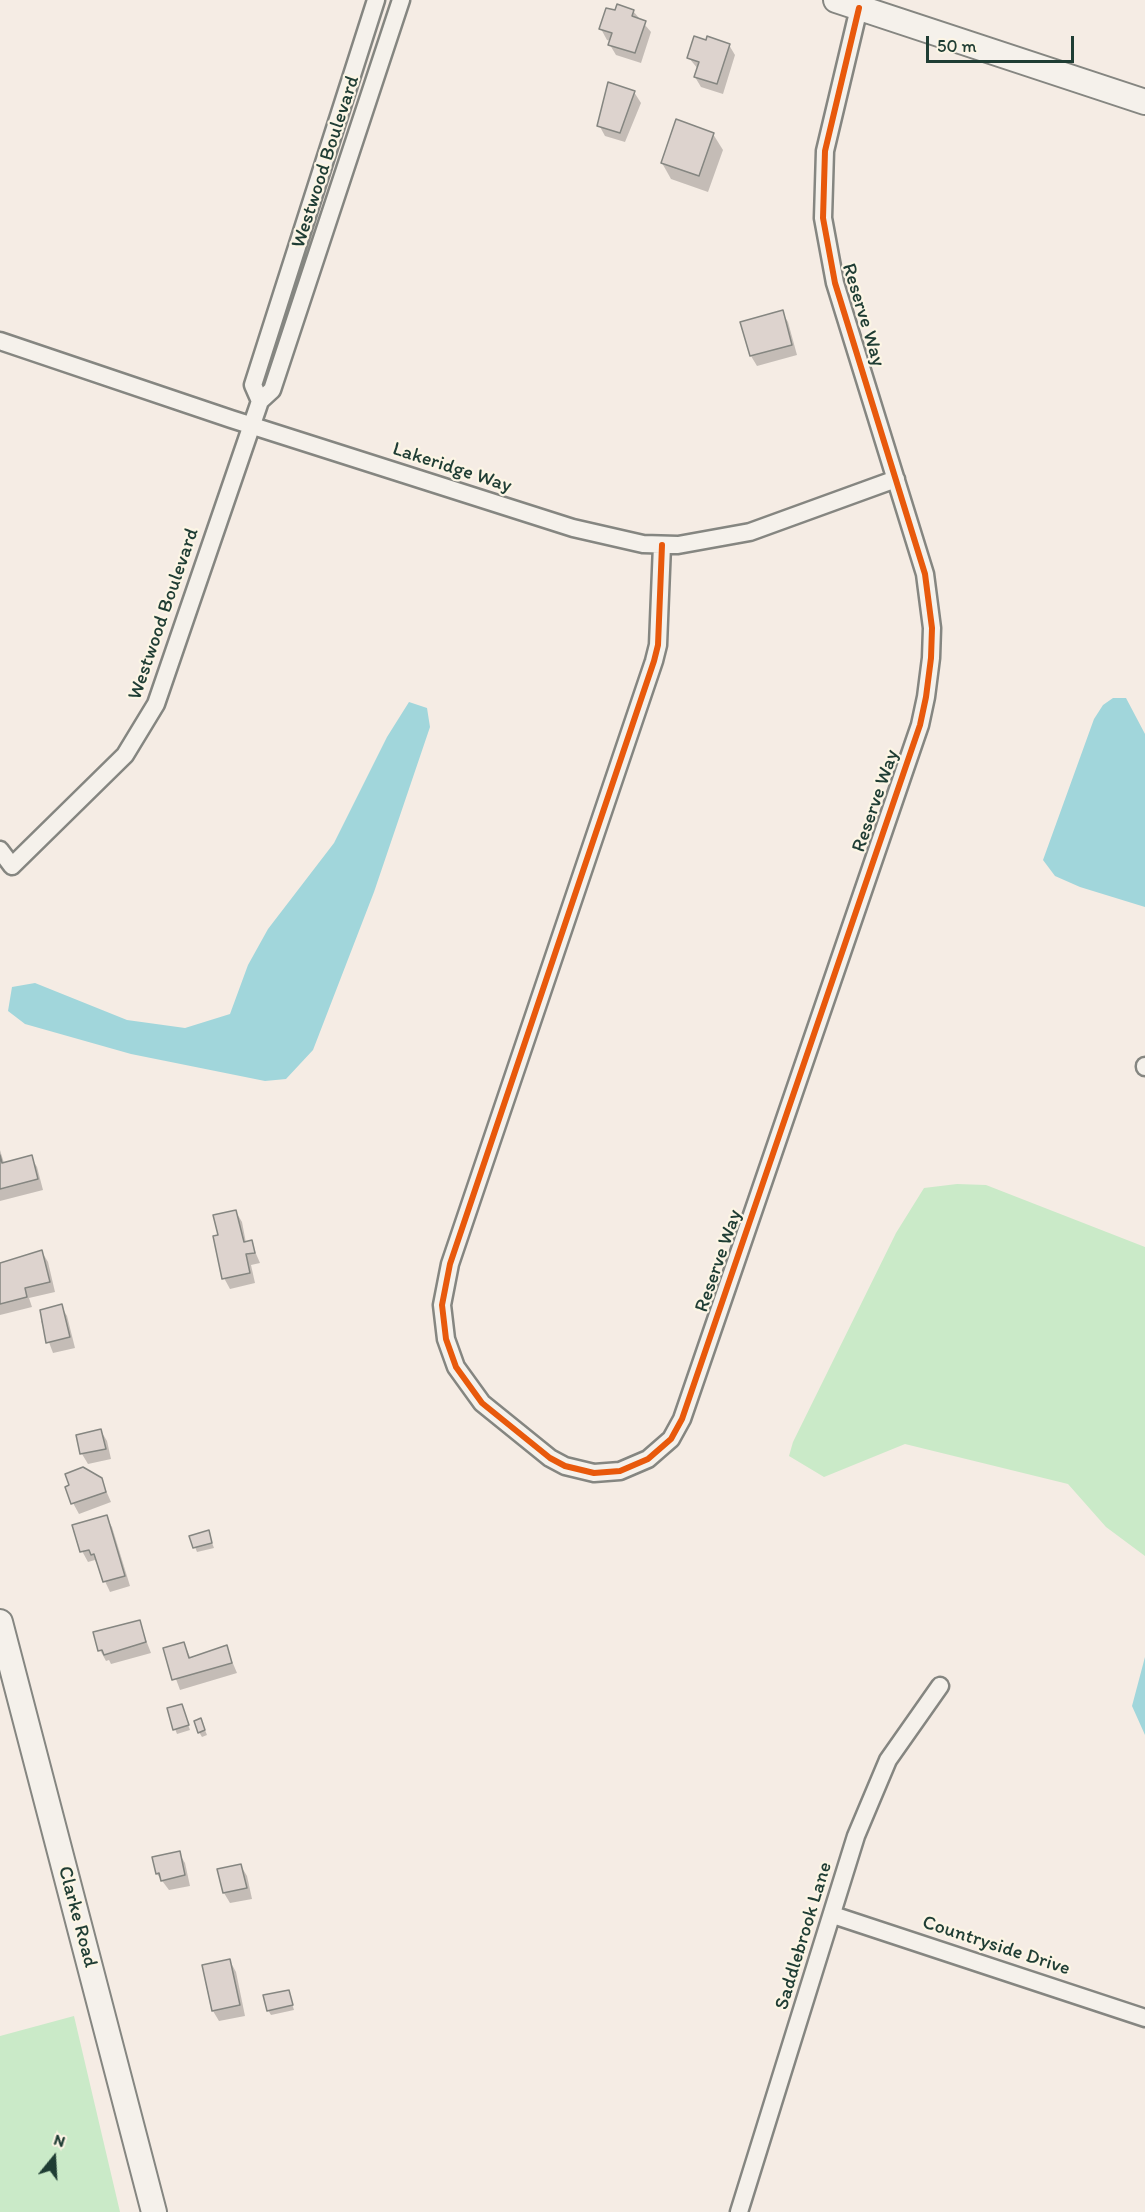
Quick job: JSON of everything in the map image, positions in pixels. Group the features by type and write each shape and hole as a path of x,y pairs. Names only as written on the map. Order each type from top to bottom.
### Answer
{"street":[{"name":"Westwood Boulevard","path":"260,401 253,385 376,0"},
{"name":"Westwood Boulevard","path":"0,850 12,866 108,774 131,748 148,721 165,684 260,401 272,390 401,0"},
{"path":"836,0 1145,102"},
{"name":"Reserve Way","path":"662,545 658,645 650,677 450,1264 442,1305 446,1338 456,1366 482,1403 550,1458 565,1466 594,1473 620,1471 648,1459 671,1439 682,1419 920,725 929,679 932,628 925,574 832,273 823,218 825,151 860,8"},
{"name":"Lakeridge Way","path":"0,341 251,426 573,528 623,540 662,545 696,543 750,532 896,479"},
{"name":"Clarke Road","path":"0,1622 154,2212"},
{"name":"Saddlebrook Lane","path":"739,2212 856,1836 888,1760 940,1686"},
{"name":"Countryside Drive","path":"833,1915 1145,2018"}],"green space":[{"path":"957,1184 986,1185 1145,1247 1145,1556 1106,1527 1068,1484 905,1444 824,1477 789,1456 793,1442 896,1233 924,1188"},
{"path":"74,2016 120,2212 0,2212 0,2036"}],"water":[{"path":"1113,698 1126,698 1145,734 1145,907 1080,887 1055,876 1043,860 1094,719 1103,705"},
{"path":"409,702 427,708 430,727 374,892 313,1050 286,1079 265,1081 131,1054 25,1024 8,1011 12,987 35,983 127,1020 185,1028 230,1014 248,965 268,929 334,843 387,737"},
{"path":"1145,1657 1145,1735 1132,1706"}],"building":[{"path":"617,4 634,10 632,16 646,21 635,53 608,45 612,33 599,29 606,8 615,10"},
{"path":"694,36 706,40 707,36 730,44 717,84 694,77 699,62 687,58"},
{"path":"608,82 635,91 620,133 597,126"},
{"path":"676,119 714,133 699,176 661,163"},
{"path":"783,310 792,345 750,356 740,322"},
{"path":"0,1155 2,1163 32,1155 38,1179 0,1189"},
{"path":"236,1210 244,1242 252,1240 255,1253 246,1254 250,1273 222,1279 213,1236 218,1235 213,1215"},
{"path":"42,1250 50,1282 25,1288 27,1297 0,1304 0,1263"},
{"path":"62,1304 70,1337 46,1343 40,1310"},
{"path":"101,1429 106,1449 80,1454 76,1435"},
{"path":"83,1467 102,1478 106,1492 71,1504 65,1487 69,1485 65,1474"},
{"path":"107,1515 125,1576 103,1582 94,1554 91,1555 89,1550 80,1552 72,1525"},
{"path":"209,1530 212,1543 193,1548 189,1536"},
{"path":"140,1620 146,1642 104,1655 102,1650 98,1651 93,1632"},
{"path":"184,1642 189,1658 227,1645 232,1663 172,1680 163,1648"},
{"path":"182,1704 189,1725 173,1730 167,1708"},
{"path":"201,1718 205,1730 198,1733 194,1721"},
{"path":"180,1851 185,1875 161,1881 159,1873 156,1874 152,1857"},
{"path":"241,1864 247,1888 223,1893 217,1869"},
{"path":"230,1959 240,2005 212,2011 202,1965"},
{"path":"289,1990 293,2005 267,2011 263,1995"}],"cycle path":[{"path":"662,545 658,645 654,661 450,1264 442,1305 446,1339 456,1367 482,1403 550,1458 565,1466 594,1473 620,1471 648,1459 671,1439 682,1419 920,725 926,697 932,628 925,574 835,283 823,218 825,151 859,8"}]}
